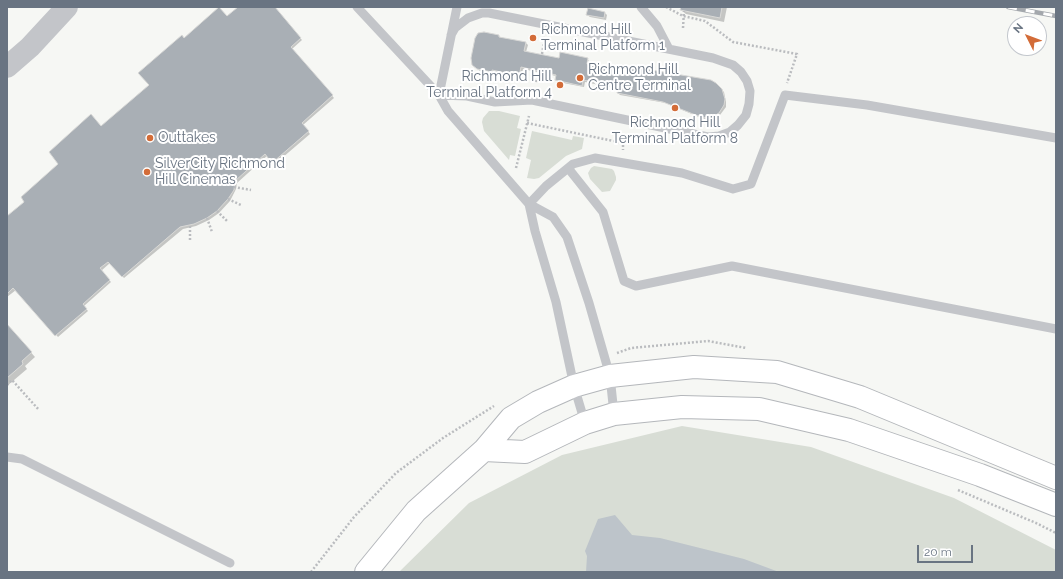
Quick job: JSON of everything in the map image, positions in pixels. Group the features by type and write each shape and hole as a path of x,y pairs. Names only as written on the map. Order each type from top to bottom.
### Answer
{"main road":[{"path":"366,572 416,511 484,450 511,418 538,402 574,386 610,376 694,367 777,372 860,397 1056,478"},
{"path":"484,450 525,452 585,423 614,414 682,407 759,409 849,430 980,475 1056,505"},
{"path":"1018,463 1056,474"},
{"path":"980,475 1056,520"}],"street":[{"path":"7,67 30,47 68,7"}],"lane":[{"path":"357,7 439,95 448,111 529,204 553,217 567,237 589,303 610,376 614,414"},
{"path":"439,95 457,7"},
{"path":"641,7 657,26 669,49"},
{"path":"439,95 467,96 495,102 532,100 708,137 719,136 730,132 746,115 749,104 750,91 747,80 733,65 723,61 489,13 475,14 468,18 455,28 451,35"},
{"path":"529,204 546,186 573,164 595,158 682,172 733,189 751,184 785,95 868,105 1056,138"},
{"path":"568,168 603,212 624,281 636,286 732,266 1056,328"},
{"path":"529,204 535,231 556,302 574,386 585,423"},
{"path":"7,457 22,459 230,563"}],"path":[{"path":"666,7 683,16 705,21 733,42 797,54 786,84 785,95"},
{"path":"682,28 684,11"},
{"path":"542,54 546,37"},
{"path":"536,82 537,75"},
{"path":"512,185 529,116"},
{"path":"527,123 623,143"},
{"path":"234,187 251,190"},
{"path":"228,199 241,205"},
{"path":"218,211 228,222"},
{"path":"207,218 212,232"},
{"path":"190,225 190,240"},
{"path":"7,384 12,380 39,410"},
{"path":"311,572 354,518 396,473 443,438 498,403"},
{"path":"955,489 1036,522 1056,534"}],"shaded area":[{"path":"489,111 499,111 520,116 517,128 521,129 515,156 510,155 509,160 484,131 482,122 483,118"},
{"path":"532,131 572,140 573,136 584,138 582,149 566,156 539,178 527,178 531,160 526,158"},
{"path":"594,166 612,169 614,171 616,180 610,191 602,192 590,179 588,173"},
{"path":"682,426 811,447 954,498 1056,550 1056,572 399,572 469,503 562,455"},
{"path":"615,515 632,535 660,538 744,559 779,572 586,572 587,556 585,551 598,519"}],"building":[{"name":"SilverCity Richmond Hill Cinemas","path":"219,7 227,16 238,7 275,7 301,38 291,47 333,95 302,123 309,131 272,163 265,154 235,181 234,190 217,211 194,224 180,227 122,277 108,262 100,268 110,280 83,304 87,309 55,336 13,288 7,294 7,216 24,202 21,197 58,164 49,152 91,114 101,126 149,85 138,73 182,35 184,38"},
{"path":"681,7 722,7 720,18 680,10"},
{"path":"588,8 605,12 604,18 586,15"},
{"path":"484,32 499,35 499,37 526,42 524,51 559,58 560,52 588,58 587,64 621,70 622,65 711,80 722,89 725,99 724,105 719,113 714,116 703,118 663,102 617,93 618,87 583,80 582,86 555,80 556,75 521,67 519,76 492,70 492,72 477,69 472,65 471,58 475,38 478,33"},
{"path":"7,324 32,352 22,361 23,364 7,378"}],"railway":[{"path":"1008,7 1056,16"}],"place":[{"name":"Richmond Hill Terminal Platform 1","path":"533,38"},
{"name":"Richmond Hill Centre Terminal","path":"580,78"},
{"name":"Richmond Hill Terminal Platform 4","path":"560,85"},
{"name":"Richmond Hill Terminal Platform 8","path":"675,108"},
{"name":"Outtakes","path":"150,138"},
{"name":"SilverCity Richmond Hill Cinemas","path":"147,172"}]}
